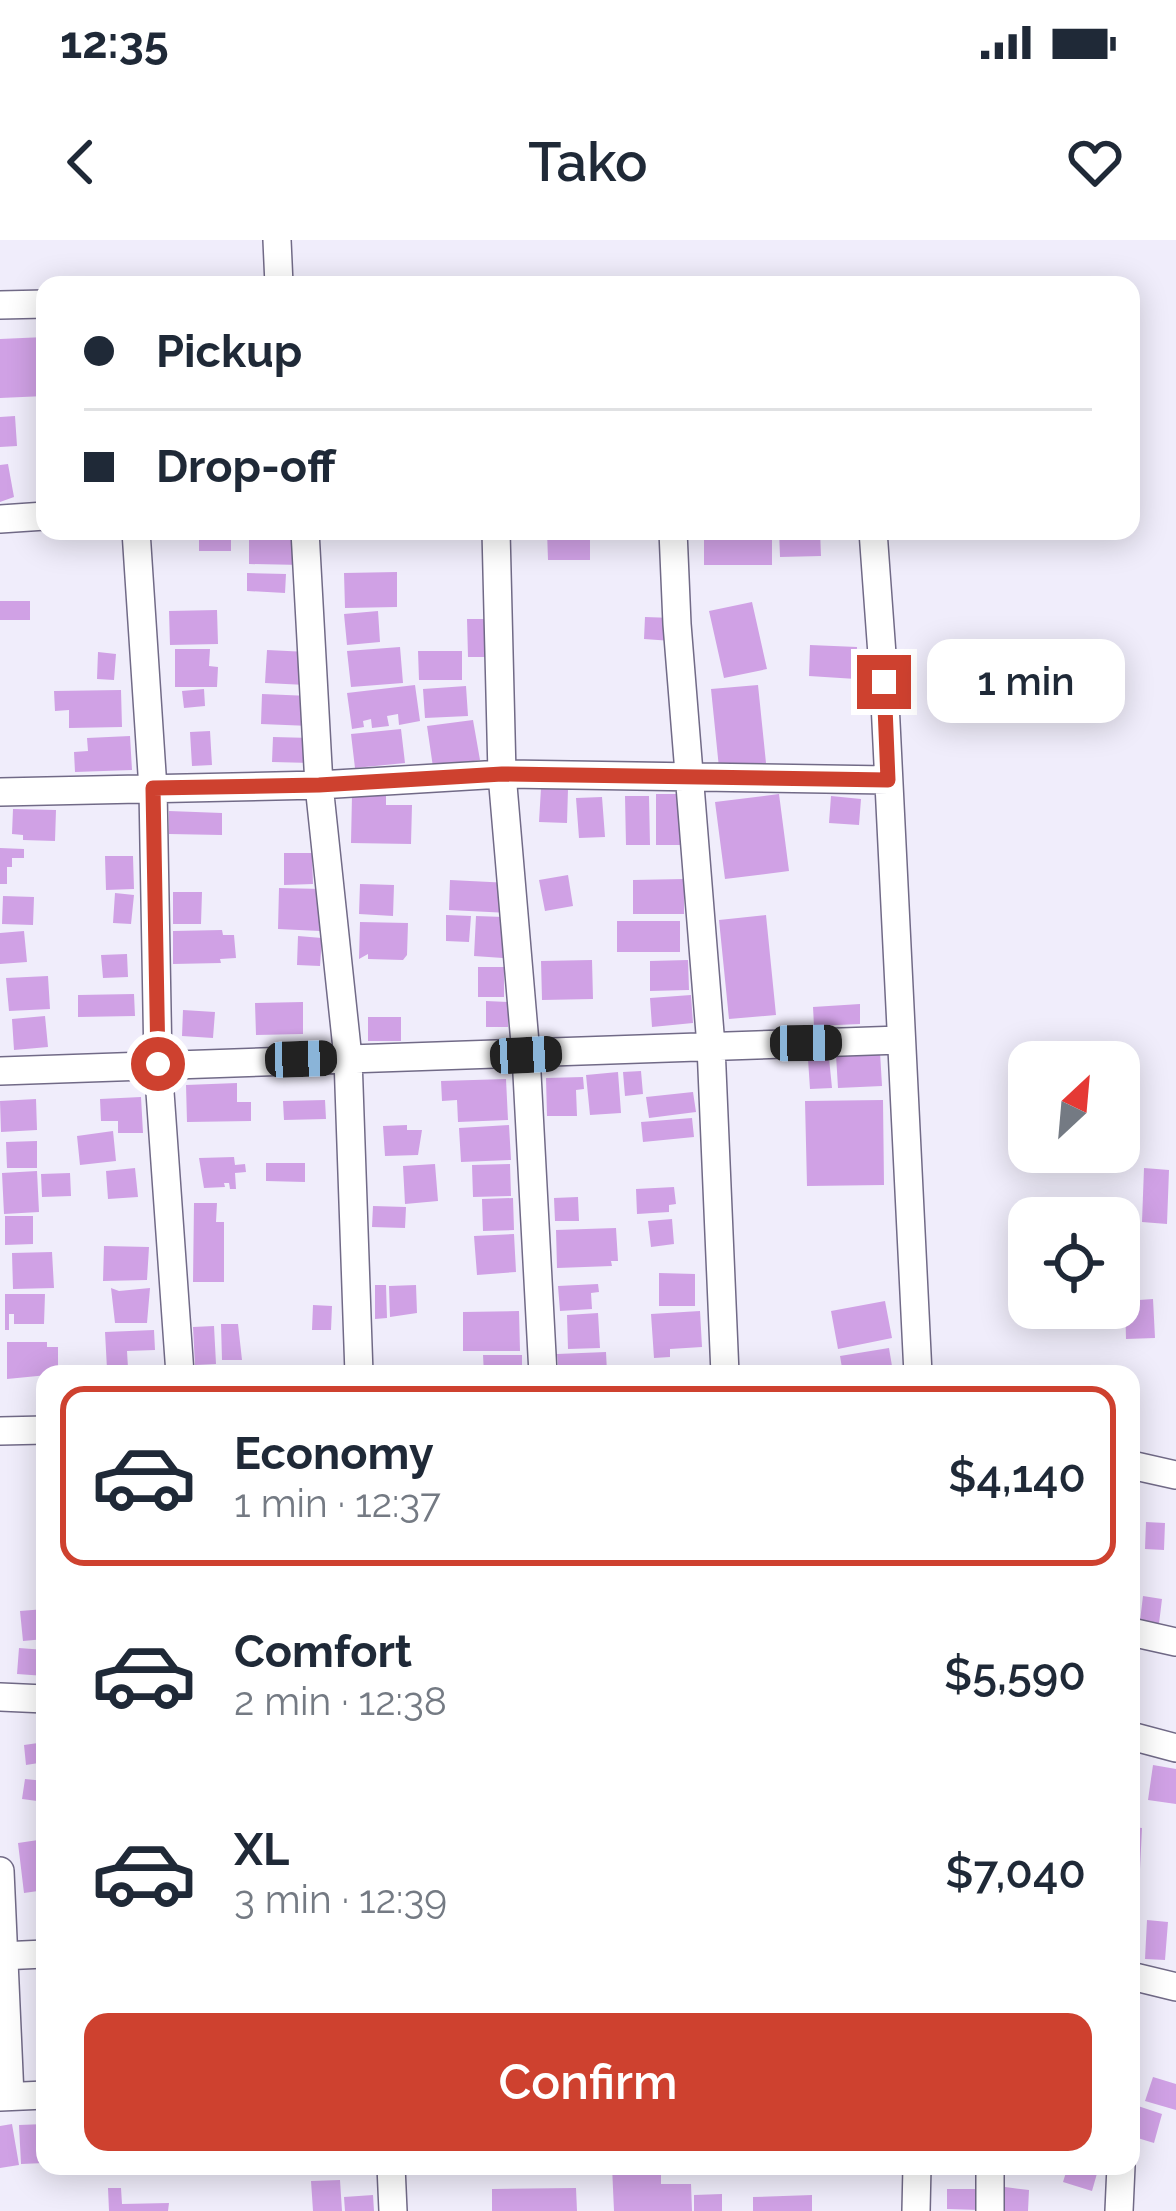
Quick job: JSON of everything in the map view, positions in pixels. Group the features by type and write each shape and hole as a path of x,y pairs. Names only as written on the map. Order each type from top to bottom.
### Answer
{"street":[{"path":"277,240 279,276"},
{"path":"0,304 36,304"},
{"path":"0,519 36,517"},
{"path":"137,540 153,788 158,1064 179,1365"},
{"path":"305,540 319,785 348,1058 359,1365"},
{"path":"496,540 502,774 526,1055 543,1365"},
{"path":"675,540 711,1046 725,1365"},
{"path":"874,540 918,1365"},
{"path":"0,792 319,785 502,774 888,780"},
{"path":"0,1071 900,1040"},
{"path":"0,1431 36,1430"},
{"path":"1140,1467 1176,1475"},
{"path":"1140,1634 1176,1642"},
{"path":"0,1697 36,1699"},
{"path":"1140,1738 1176,1748"},
{"path":"0,1871 5,2097 36,2095"},
{"path":"0,1956 36,1954"},
{"path":"1140,1979 1176,1987"},
{"path":"392,2175 393,2211"},
{"path":"916,2211 917,2175"},
{"path":"990,2175 990,2211"},
{"path":"1119,2211 1121,2175"}],"building":[{"path":"36,337 36,396 0,398 0,339"},
{"path":"15,416 17,446 0,447 0,417"},
{"path":"8,464 14,497 0,502 0,465"},
{"path":"199,540 231,540 231,551 199,551"},
{"path":"249,540 302,540 302,565 249,564"},
{"path":"547,540 590,540 590,560 548,560"},
{"path":"704,540 772,540 772,565 704,565"},
{"path":"779,540 820,540 821,556 780,557"},
{"path":"397,572 397,607 345,608 344,573"},
{"path":"247,573 286,574 285,593 247,591"},
{"path":"0,601 30,601 30,620 0,620"},
{"path":"752,602 767,669 724,678 709,611"},
{"path":"217,610 218,644 170,645 169,611"},
{"path":"378,611 380,642 347,645 344,614"},
{"path":"645,617 673,618 672,641 644,639"},
{"path":"467,619 485,619 486,657 468,657"},
{"path":"810,645 857,647 856,679 809,676"},
{"path":"400,647 403,683 351,687 347,651"},
{"path":"175,649 210,649 209,666 218,667 217,687 175,687"},
{"path":"267,650 308,652 306,685 265,683"},
{"path":"418,651 462,651 462,680 419,680"},
{"path":"98,652 116,654 114,680 97,679"},
{"path":"415,685 420,721 399,725 398,714 387,716 389,726 372,728 371,719 363,721 364,727 352,729 347,693"},
{"path":"758,685 766,763 719,768 711,689"},
{"path":"466,686 468,716 425,718 423,689"},
{"path":"204,689 205,706 184,708 182,691"},
{"path":"121,690 122,727 69,728 69,710 55,711 54,691"},
{"path":"262,694 310,696 310,726 261,724"},
{"path":"473,720 480,760 433,767 427,726"},
{"path":"401,729 405,763 355,768 351,734"},
{"path":"210,731 212,765 192,766 190,732"},
{"path":"130,736 132,770 75,772 74,752 88,751 87,738"},
{"path":"273,737 312,738 312,763 272,762"},
{"path":"541,788 568,789 567,823 539,822"},
{"path":"656,794 683,794 684,845 656,845"},
{"path":"779,794 789,871 725,879 715,802"},
{"path":"352,795 386,796 386,805 412,805 411,844 351,843"},
{"path":"625,796 649,796 650,845 626,845"},
{"path":"831,796 861,799 859,825 829,823"},
{"path":"602,797 605,837 579,838 576,798"},
{"path":"13,809 56,810 55,841 23,840 23,835 12,834"},
{"path":"169,811 222,813 222,835 169,834"},
{"path":"0,848 24,849 24,858 12,858 12,867 7,867 7,884 0,884"},
{"path":"284,853 312,853 313,884 284,885"},
{"path":"105,856 133,856 134,889 106,890"},
{"path":"568,875 573,906 545,911 539,880"},
{"path":"684,879 684,914 633,914 633,880"},
{"path":"450,880 510,883 509,913 449,910"},
{"path":"360,884 394,885 393,916 359,914"},
{"path":"279,888 322,889 320,931 278,929"},
{"path":"173,892 202,892 201,924 173,924"},
{"path":"115,893 134,895 131,924 113,923"},
{"path":"3,896 34,897 33,925 2,924"},
{"path":"446,915 471,916 469,942 446,941"},
{"path":"766,915 776,1015 729,1019 719,920"},
{"path":"476,916 504,917 503,958 474,956"},
{"path":"617,921 680,921 680,952 617,952"},
{"path":"360,922 408,923 407,955 403,960 368,959 368,954 359,959"},
{"path":"222,930 223,935 234,935 236,958 173,964 173,931"},
{"path":"24,931 27,962 0,964 0,933"},
{"path":"298,936 322,938 320,966 297,965"},
{"path":"127,954 128,977 103,978 101,955"},
{"path":"592,960 593,999 542,1000 541,961"},
{"path":"688,960 689,990 650,991 650,961"},
{"path":"478,967 504,967 504,997 478,997"},
{"path":"48,976 50,1009 9,1011 6,978"},
{"path":"134,994 135,1016 78,1017 78,995"},
{"path":"691,995 693,1023 652,1027 650,998"},
{"path":"486,1001 508,1002 508,1027 486,1027"},
{"path":"303,1002 303,1034 256,1035 255,1003"},
{"path":"860,1004 860,1024 814,1026 813,1007"},
{"path":"183,1010 215,1012 213,1038 182,1036"},
{"path":"45,1016 48,1047 14,1050 12,1019"},
{"path":"368,1017 401,1017 401,1041 368,1041"},
{"path":"880,1052 882,1086 838,1088 836,1055"},
{"path":"829,1058 832,1088 810,1089 808,1059"},
{"path":"641,1071 643,1094 625,1096 623,1072"},
{"path":"618,1072 621,1113 590,1115 586,1075"},
{"path":"583,1077 584,1089 576,1090 577,1116 547,1116 546,1078"},
{"path":"506,1079 508,1120 458,1122 457,1100 442,1101 441,1081"},
{"path":"237,1083 237,1102 251,1102 251,1121 187,1122 186,1085"},
{"path":"693,1092 696,1112 649,1118 646,1097"},
{"path":"141,1097 143,1133 118,1133 118,1121 101,1121 100,1099"},
{"path":"36,1099 37,1130 1,1132 0,1101"},
{"path":"325,1100 326,1119 284,1120 283,1101"},
{"path":"883,1100 884,1185 807,1186 805,1101"},
{"path":"692,1118 694,1137 643,1142 641,1122"},
{"path":"407,1125 407,1130 422,1130 418,1155 385,1156 383,1126"},
{"path":"509,1125 511,1160 461,1162 459,1128"},
{"path":"113,1131 116,1161 80,1165 77,1136"},
{"path":"37,1141 37,1168 7,1168 6,1142"},
{"path":"234,1157 235,1165 245,1164 246,1172 235,1173 236,1189 230,1189 229,1183 204,1188 199,1158"},
{"path":"266,1163 305,1163 305,1182 266,1181"},
{"path":"435,1164 438,1201 405,1204 403,1166"},
{"path":"510,1164 511,1196 473,1197 472,1165"},
{"path":"135,1168 138,1197 108,1199 106,1171"},
{"path":"1144,1168 1169,1170 1167,1224 1142,1222"},
{"path":"37,1171 39,1212 4,1214 2,1173"},
{"path":"70,1173 71,1196 42,1197 41,1174"},
{"path":"674,1187 676,1204 669,1205 669,1212 637,1214 636,1189"},
{"path":"578,1197 579,1221 555,1221 554,1198"},
{"path":"513,1198 514,1230 483,1231 482,1199"},
{"path":"194,1203 217,1203 216,1222 224,1222 224,1282 193,1282"},
{"path":"373,1206 406,1207 405,1228 372,1227"},
{"path":"5,1216 33,1216 33,1244 5,1245"},
{"path":"672,1219 674,1244 651,1247 648,1221"},
{"path":"616,1228 618,1261 611,1261 612,1266 557,1268 556,1230"},
{"path":"514,1234 516,1272 477,1275 474,1236"},
{"path":"104,1246 149,1247 147,1280 103,1281"},
{"path":"52,1252 54,1288 13,1289 12,1253"},
{"path":"659,1273 695,1274 695,1306 659,1306"},
{"path":"598,1284 599,1292 591,1293 592,1309 560,1311 558,1286"},
{"path":"375,1285 386,1285 387,1318 375,1319"},
{"path":"416,1285 417,1313 390,1317 389,1286"},
{"path":"111,1288 150,1288 147,1323 115,1323"},
{"path":"5,1294 45,1294 44,1324 14,1324 14,1314 9,1314 9,1330 5,1330"},
{"path":"1153,1299 1155,1338 1126,1339 1126,1329 1140,1329 1140,1300"},
{"path":"885,1301 892,1338 838,1349 831,1311"},
{"path":"313,1305 332,1306 331,1330 312,1330"},
{"path":"519,1311 520,1351 463,1351 463,1312"},
{"path":"700,1311 702,1347 670,1349 670,1357 654,1358 651,1314"},
{"path":"598,1313 600,1348 568,1349 567,1315"},
{"path":"221,1324 238,1324 242,1360 222,1360"},
{"path":"214,1326 216,1364 195,1365 193,1327"},
{"path":"154,1330 155,1350 127,1351 128,1365 107,1365 105,1332"},
{"path":"7,1342 47,1342 47,1347 58,1347 58,1365 36,1365 36,1376 7,1379"},
{"path":"889,1348 892,1365 842,1365 840,1356"},
{"path":"606,1352 607,1365 558,1365 557,1354"},
{"path":"483,1355 522,1355 522,1365 484,1365"},
{"path":"1146,1522 1165,1523 1164,1550 1145,1549"},
{"path":"1143,1596 1162,1599 1158,1632 1140,1629"},
{"path":"36,1610 36,1640 23,1641 20,1611"},
{"path":"19,1648 36,1649 36,1675 17,1674"},
{"path":"36,1743 36,1763 26,1765 24,1745"},
{"path":"1153,1765 1176,1769 1176,1804 1148,1800"},
{"path":"25,1779 36,1780 36,1801 22,1799"},
{"path":"36,1840 36,1891 24,1893 18,1843"},
{"path":"1147,1920 1168,1922 1165,1960 1145,1959"},
{"path":"1153,2077 1176,2084 1176,2110 1145,2101"},
{"path":"1140,2107 1162,2114 1154,2143 1140,2139"},
{"path":"12,2124 19,2165 0,2168 0,2126"},
{"path":"36,2124 36,2163 21,2164 19,2125"},
{"path":"612,2175 661,2175 661,2184 691,2184 692,2211 614,2211"},
{"path":"1065,2175 1097,2175 1092,2191 1063,2182"},
{"path":"340,2180 342,2211 313,2211 311,2181"},
{"path":"1005,2187 1029,2190 1028,2211 1003,2211"},
{"path":"108,2188 121,2188 122,2204 169,2203 168,2211 109,2211"},
{"path":"576,2188 577,2211 492,2211 492,2189"},
{"path":"947,2189 980,2189 980,2210 947,2209"},
{"path":"722,2194 722,2211 694,2211 694,2195"},
{"path":"373,2195 374,2211 345,2211 344,2197"},
{"path":"812,2195 812,2211 753,2211 753,2197"}],"route":[{"path":"158,1064 153,788 319,785 502,774 888,780 884,682"}]}
